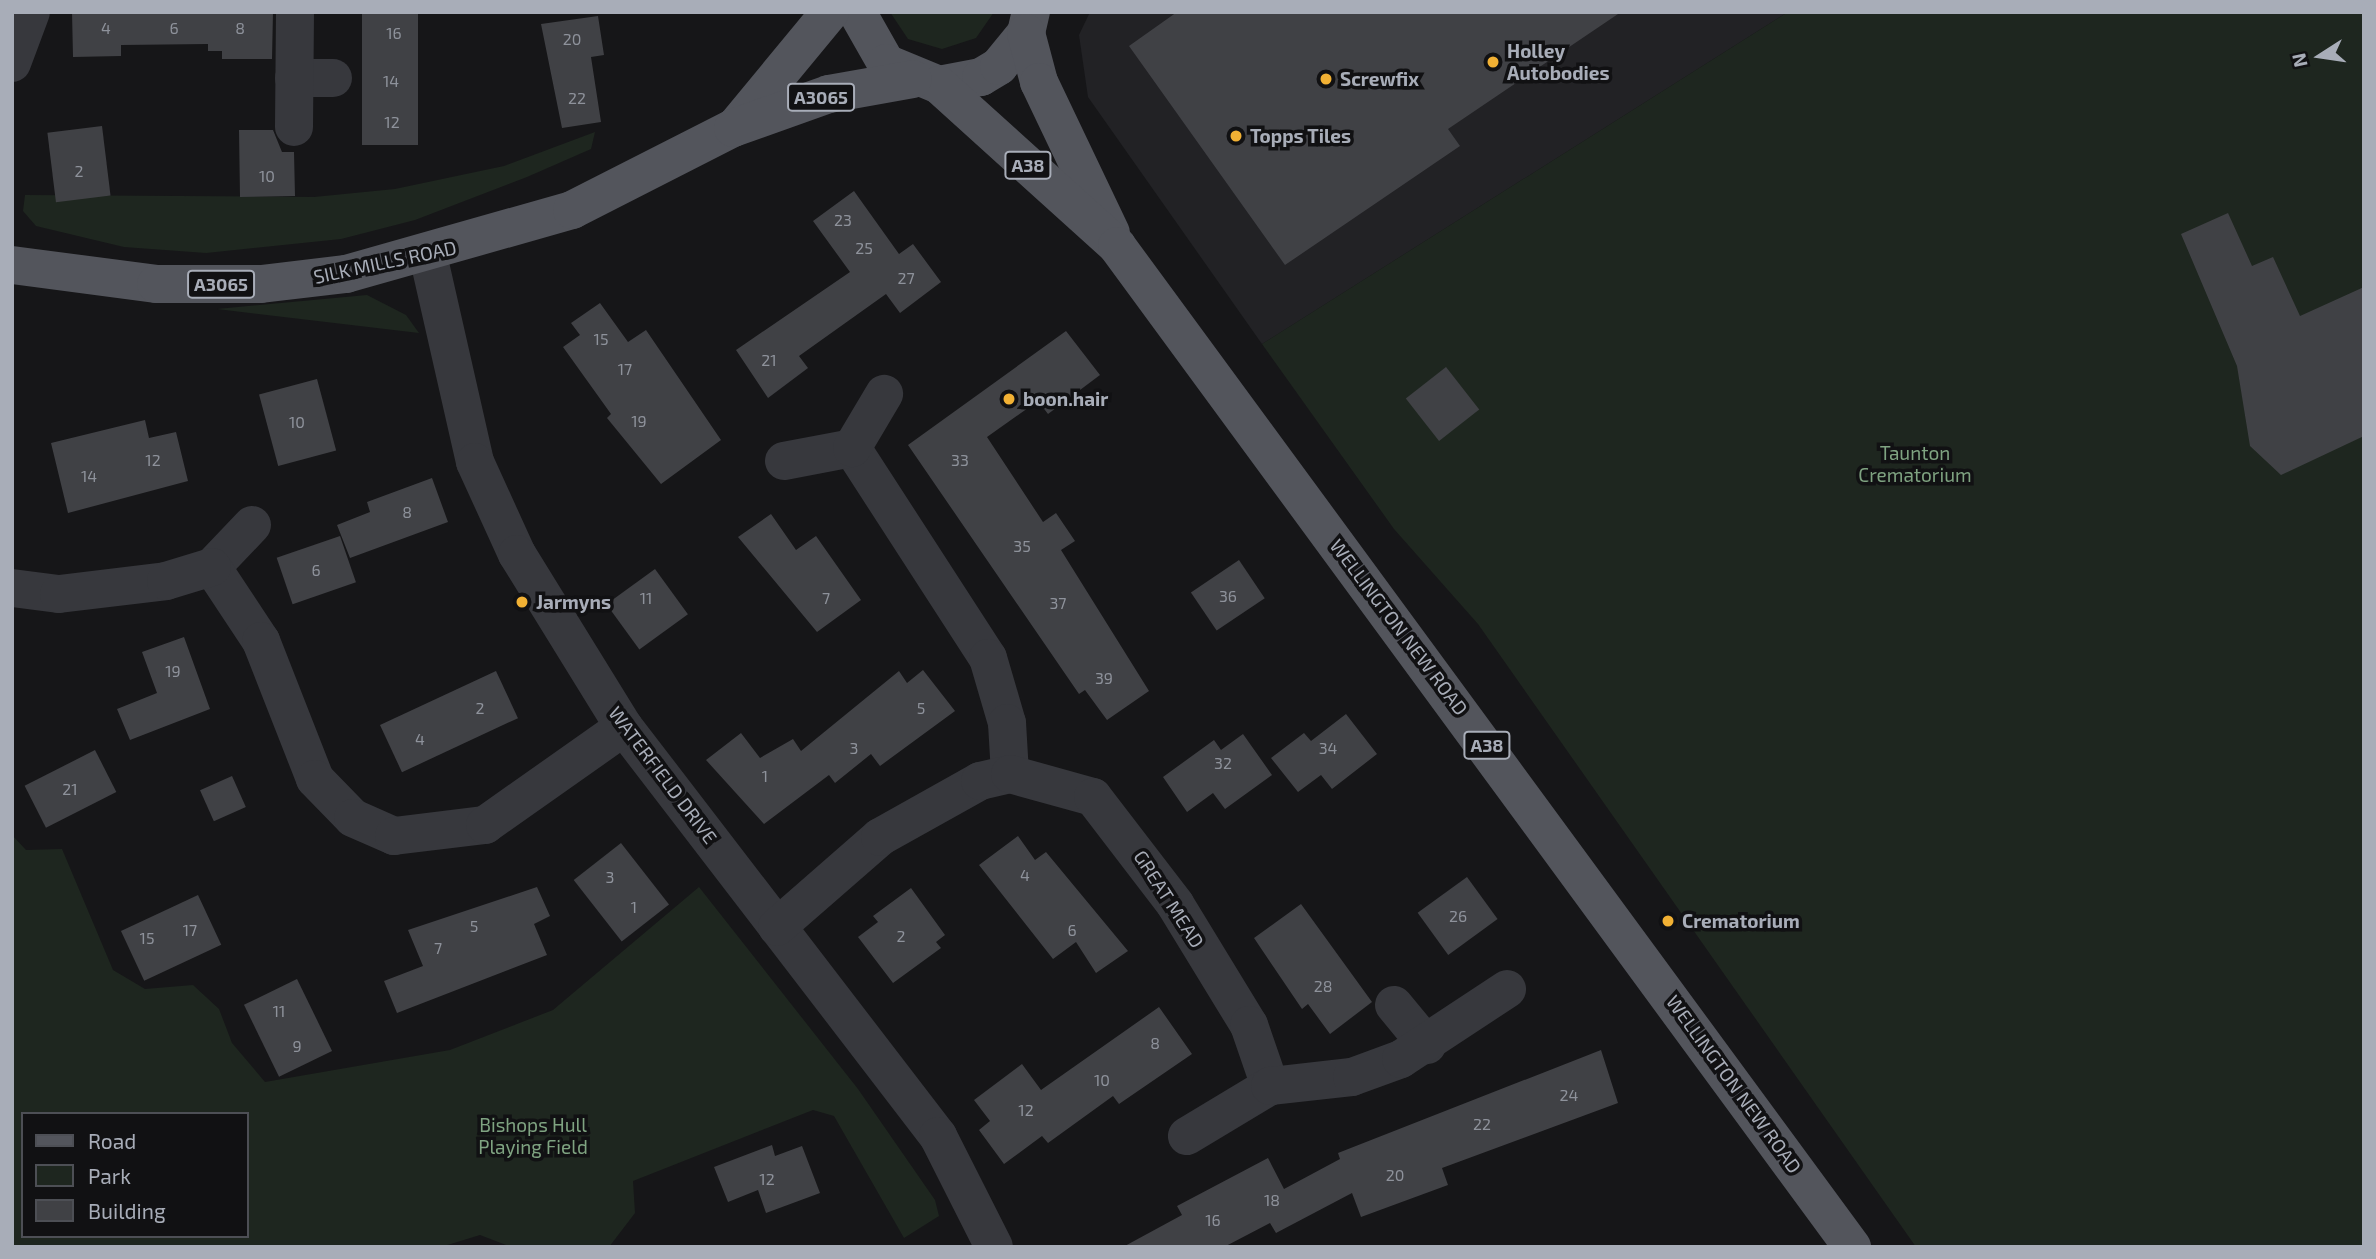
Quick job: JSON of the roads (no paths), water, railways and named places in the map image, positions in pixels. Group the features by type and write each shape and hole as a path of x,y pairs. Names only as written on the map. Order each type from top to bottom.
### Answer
{"main road":[{"name":"SILK MILLS ROAD","path":"733,128 830,12"},
{"name":"A38","path":"857,12 886,63 926,82 981,78 1014,51 1028,23"},
{"name":"WELLINGTON NEW ROAD","path":"1028,23 1039,82 1117,246 1852,1247"},
{"name":"SILK MILLS ROAD","path":"12,265 156,284 261,284 428,256 572,210 733,128 829,94 926,82"},
{"name":"WELLINGTON NEW ROAD","path":"926,82 1117,246"}],"street":[{"path":"12,63 31,12"},
{"path":"293,127 295,12"},
{"path":"294,78 332,78"},
{"name":"WATERFIELD DRIVE","path":"428,256 475,462 517,554 624,727 777,927 854,1018 938,1136 994,1247"},
{"path":"784,461 852,448 884,394"},
{"path":"777,927 880,837 948,795 1010,774 1007,723 989,658 852,448"},
{"path":"12,588 60,610 212,567 252,525"},
{"path":"212,567 261,641 315,779 353,818 394,836 485,825 624,727"},
{"name":"GREAT MEAD","path":"1010,774 1093,797 1125,831 1249,1025 1270,1086"},
{"path":"1187,1136 1270,1086 1352,1077 1427,1045 1507,989"},
{"path":"1394,1005 1427,1045"}],"place":[{"name":"Holley Autobodies","path":"1493,62"},
{"name":"Screwfix","path":"1326,79"},
{"name":"Topps Tiles","path":"1236,136"},
{"name":"boon.hair","path":"1009,399"},
{"name":"Jarmyns","path":"522,602"},
{"name":"Crematorium","path":"1668,921"}],"park label":[{"name":"Taunton Crematorium","path":"1915,464"},
{"name":"Bishops Hull Playing Field","path":"533,1136"}]}
